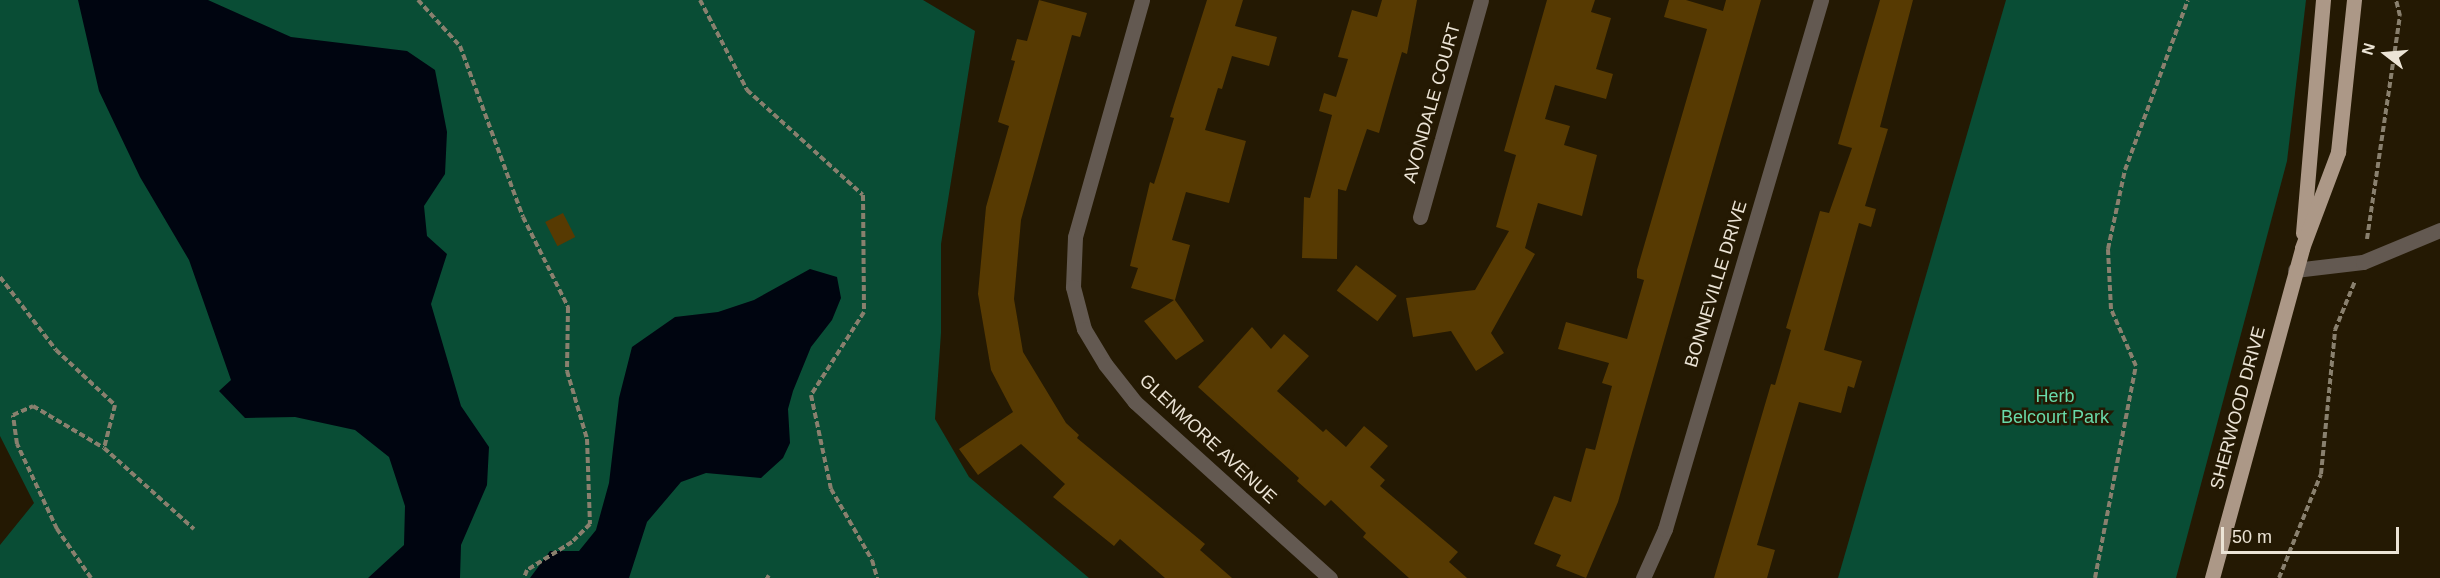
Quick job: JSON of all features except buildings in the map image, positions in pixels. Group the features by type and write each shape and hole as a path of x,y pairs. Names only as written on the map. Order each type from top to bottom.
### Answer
{"main road":[{"name":"SHERWOOD DRIVE","path":"2302,248 2323,0"},
{"name":"SHERWOOD DRIVE","path":"2212,578 2295,270 2338,152 2354,0"}],"street":[{"name":"GLENMORE AVENUE","path":"1142,0 1075,237 1073,287 1084,328 1105,364 1135,402 1330,578"},
{"name":"AVONDALE COURT","path":"1420,217 1481,0"},
{"name":"BONNEVILLE DRIVE","path":"1643,578 1665,529 1821,0"},
{"path":"2295,270 2363,262 2440,230"}],"path":[{"path":"418,0 460,46 523,217 568,307 567,370 587,439 590,524 572,542 527,570 525,578"},
{"path":"700,0 747,90 863,195 864,312 811,395 831,489 872,560 877,578"},
{"path":"2095,578 2136,366 2111,309 2108,249 2125,170 2188,0"},
{"path":"2279,578 2321,474 2335,330 2363,262 2400,16 2396,0"},
{"path":"0,277 56,350 115,405 104,448"},
{"path":"91,578 57,530 17,444 14,415 33,406 104,448 194,529"}],"green space":[{"path":"0,0 923,0 975,31 941,244 941,333 935,419 969,477 1089,578 0,578 0,545 34,503 0,436"},
{"name":"Herb Belcourt Park","path":"2006,0 2306,0 2287,161 2176,578 1838,578"}],"shaded area":[{"path":"78,0 208,0 291,37 407,51 435,70 447,132 445,174 424,206 427,236 447,254 431,304 461,406 489,447 487,485 461,545 460,578 368,578 404,545 405,506 389,457 355,430 295,417 245,418 219,391 231,380 189,260 140,177 99,91"},
{"path":"810,269 837,277 841,298 832,320 811,347 793,391 788,409 790,443 783,458 761,478 706,473 681,482 647,522 629,578 530,578 550,551 579,551 596,530 609,483 619,398 632,347 675,317 718,312 754,300"}]}
